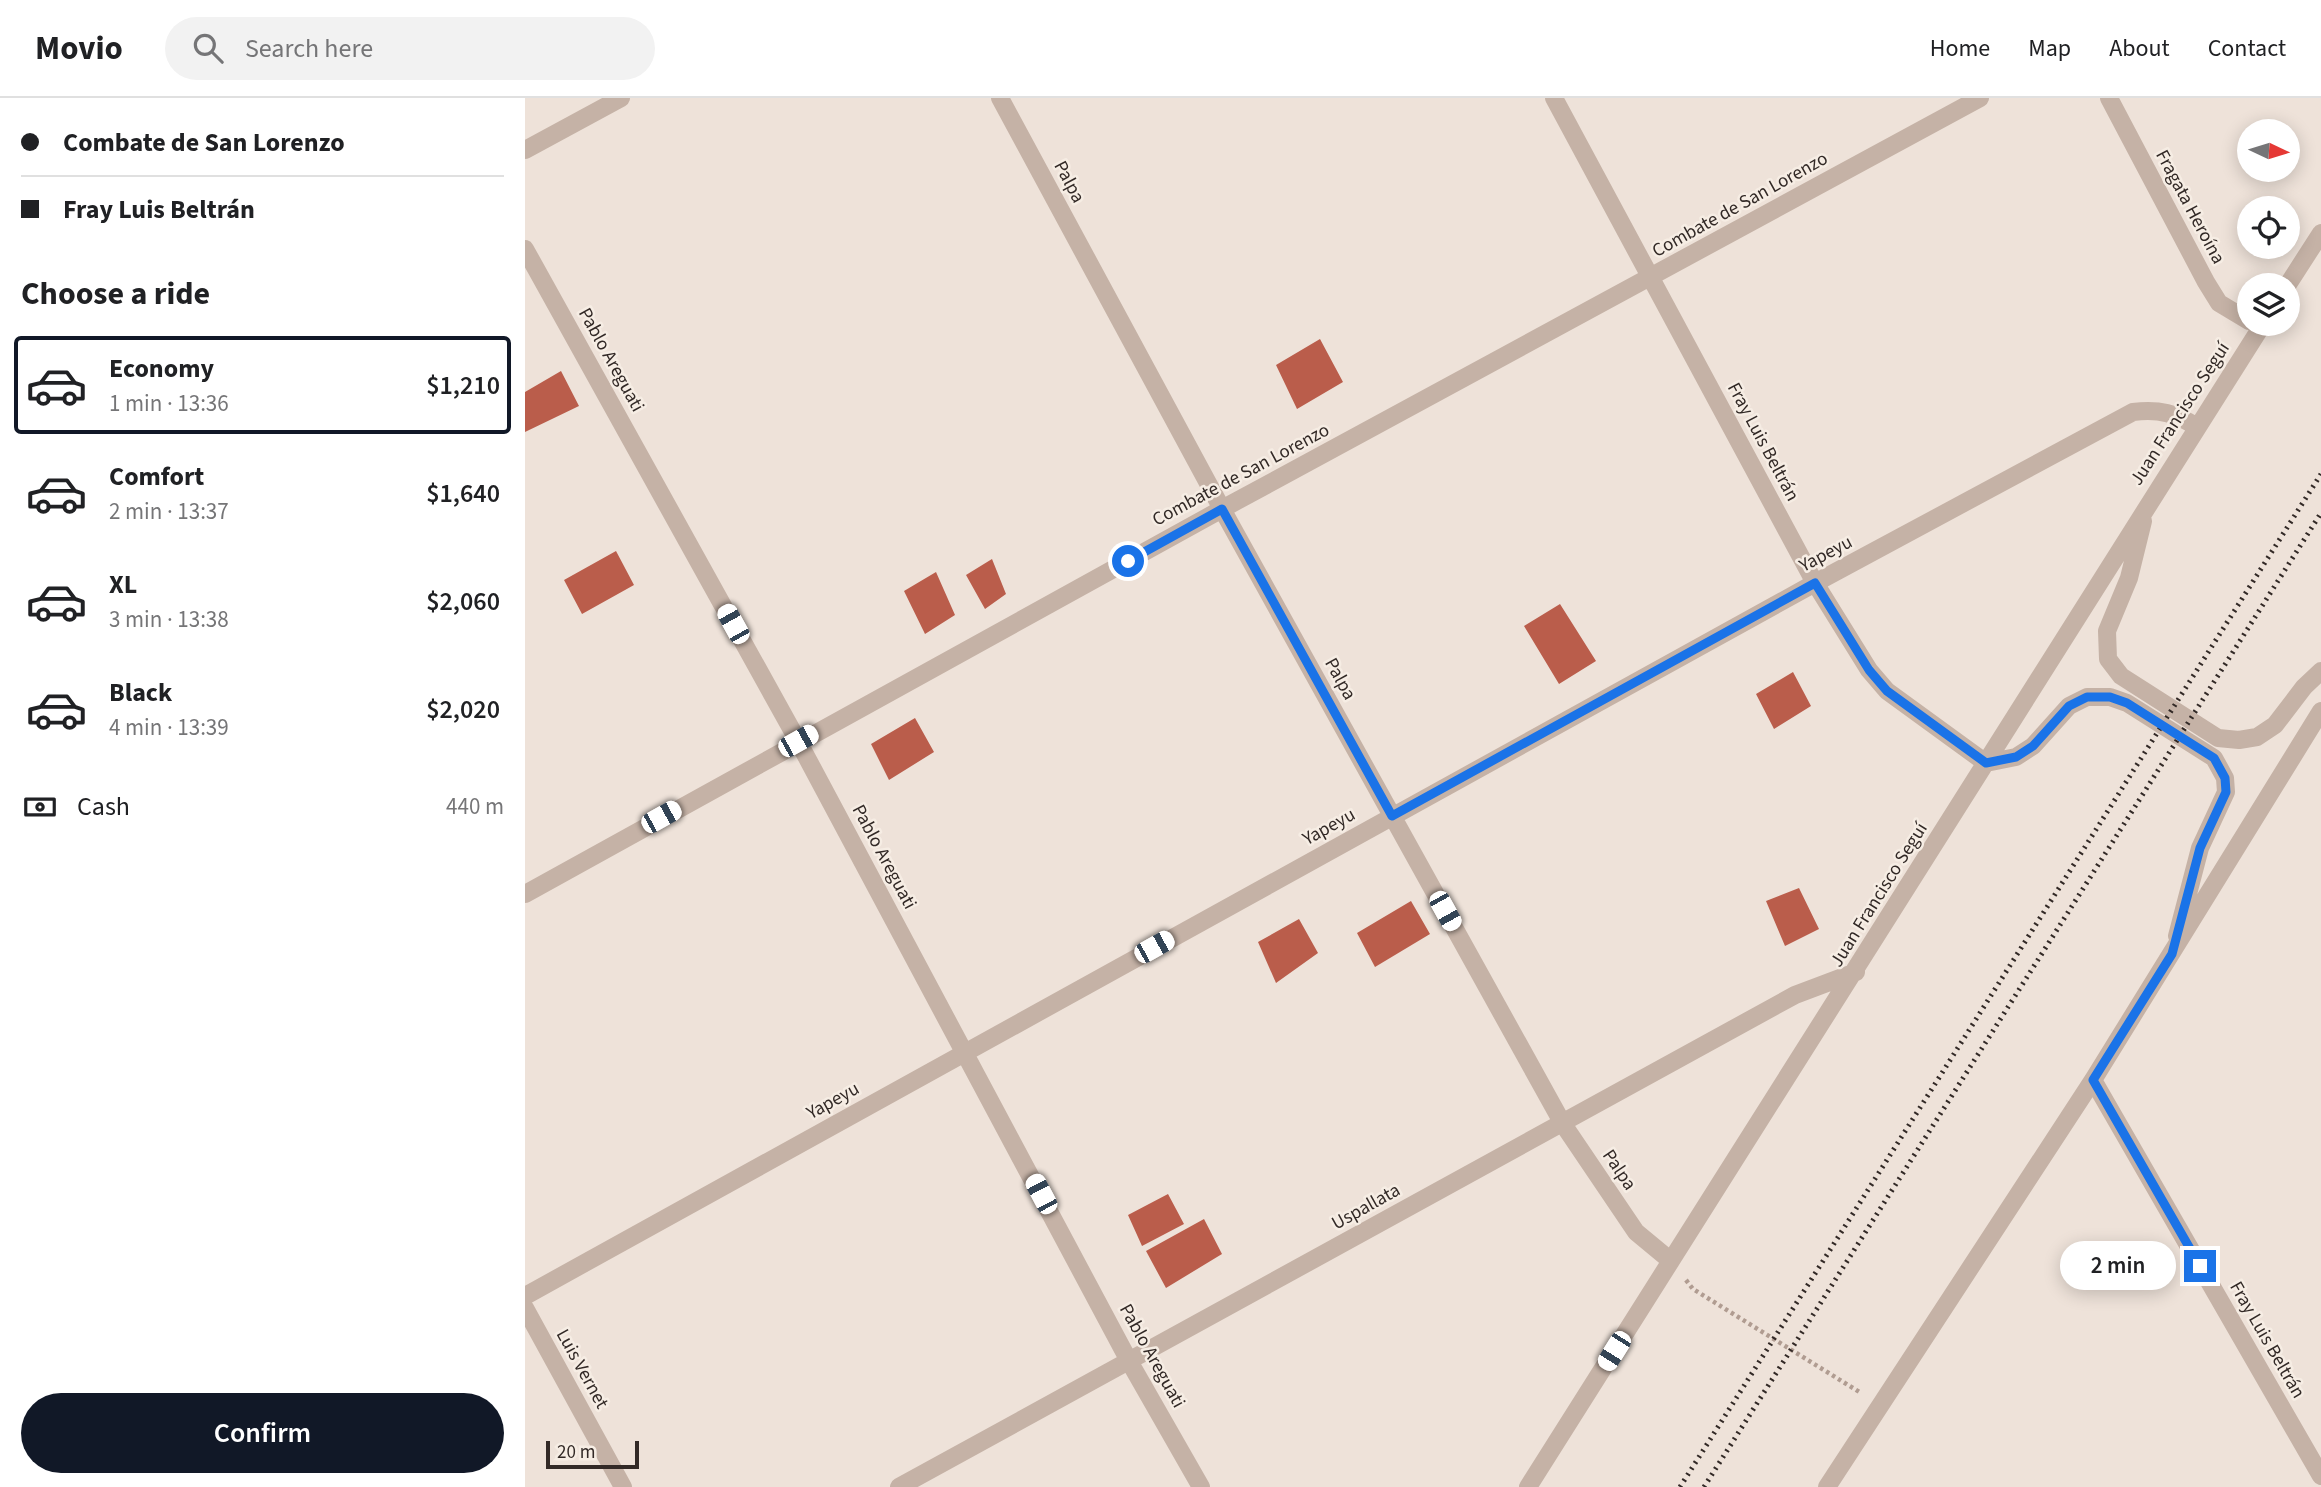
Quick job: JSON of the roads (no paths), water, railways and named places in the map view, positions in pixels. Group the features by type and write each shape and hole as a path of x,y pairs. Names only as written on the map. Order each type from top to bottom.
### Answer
{"street":[{"path":"525,150 621,98"},
{"name":"Palpa","path":"1000,98 1222,509 1563,1124 1636,1232 1671,1261"},
{"name":"Fray Luis Beltrán","path":"1554,98 1815,583 1869,670 1887,691 1986,763"},
{"name":"Combate de San Lorenzo","path":"525,894 1222,509 1980,98"},
{"name":"Fragata Heroína","path":"2109,98 2219,303 2237,312"},
{"path":"2295,273 2321,233"},
{"name":"Pablo Areguati","path":"525,249 798,741 1129,1361 1201,1487"},
{"name":"Juan Francisco Seguí","path":"1528,1487 1856,972 2197,427 2250,336"},
{"name":"Yapeyu","path":"525,1296 1815,583 2133,412 2152,410 2176,414 2197,427"},
{"path":"2147,504 2129,578 2107,632 2108,659 2121,676 2218,738 2239,740 2257,737 2275,725 2304,687 2321,671"},
{"path":"1986,763 2016,757 2033,746 2069,706 2087,697 2110,697 2127,703 2214,758 2225,778 2226,792 2200,848 2172,954"},
{"path":"1826,1487 2093,1080 2321,710"},
{"name":"Uspallata","path":"899,1487 1795,995 1856,972"},
{"name":"Fray Luis Beltrán","path":"2093,1080 2321,1476"},
{"name":"Luis Vernet","path":"525,1308 623,1487"}],"railway":[{"path":"1680,1487 2321,474"},
{"path":"1704,1487 2321,513"}]}
